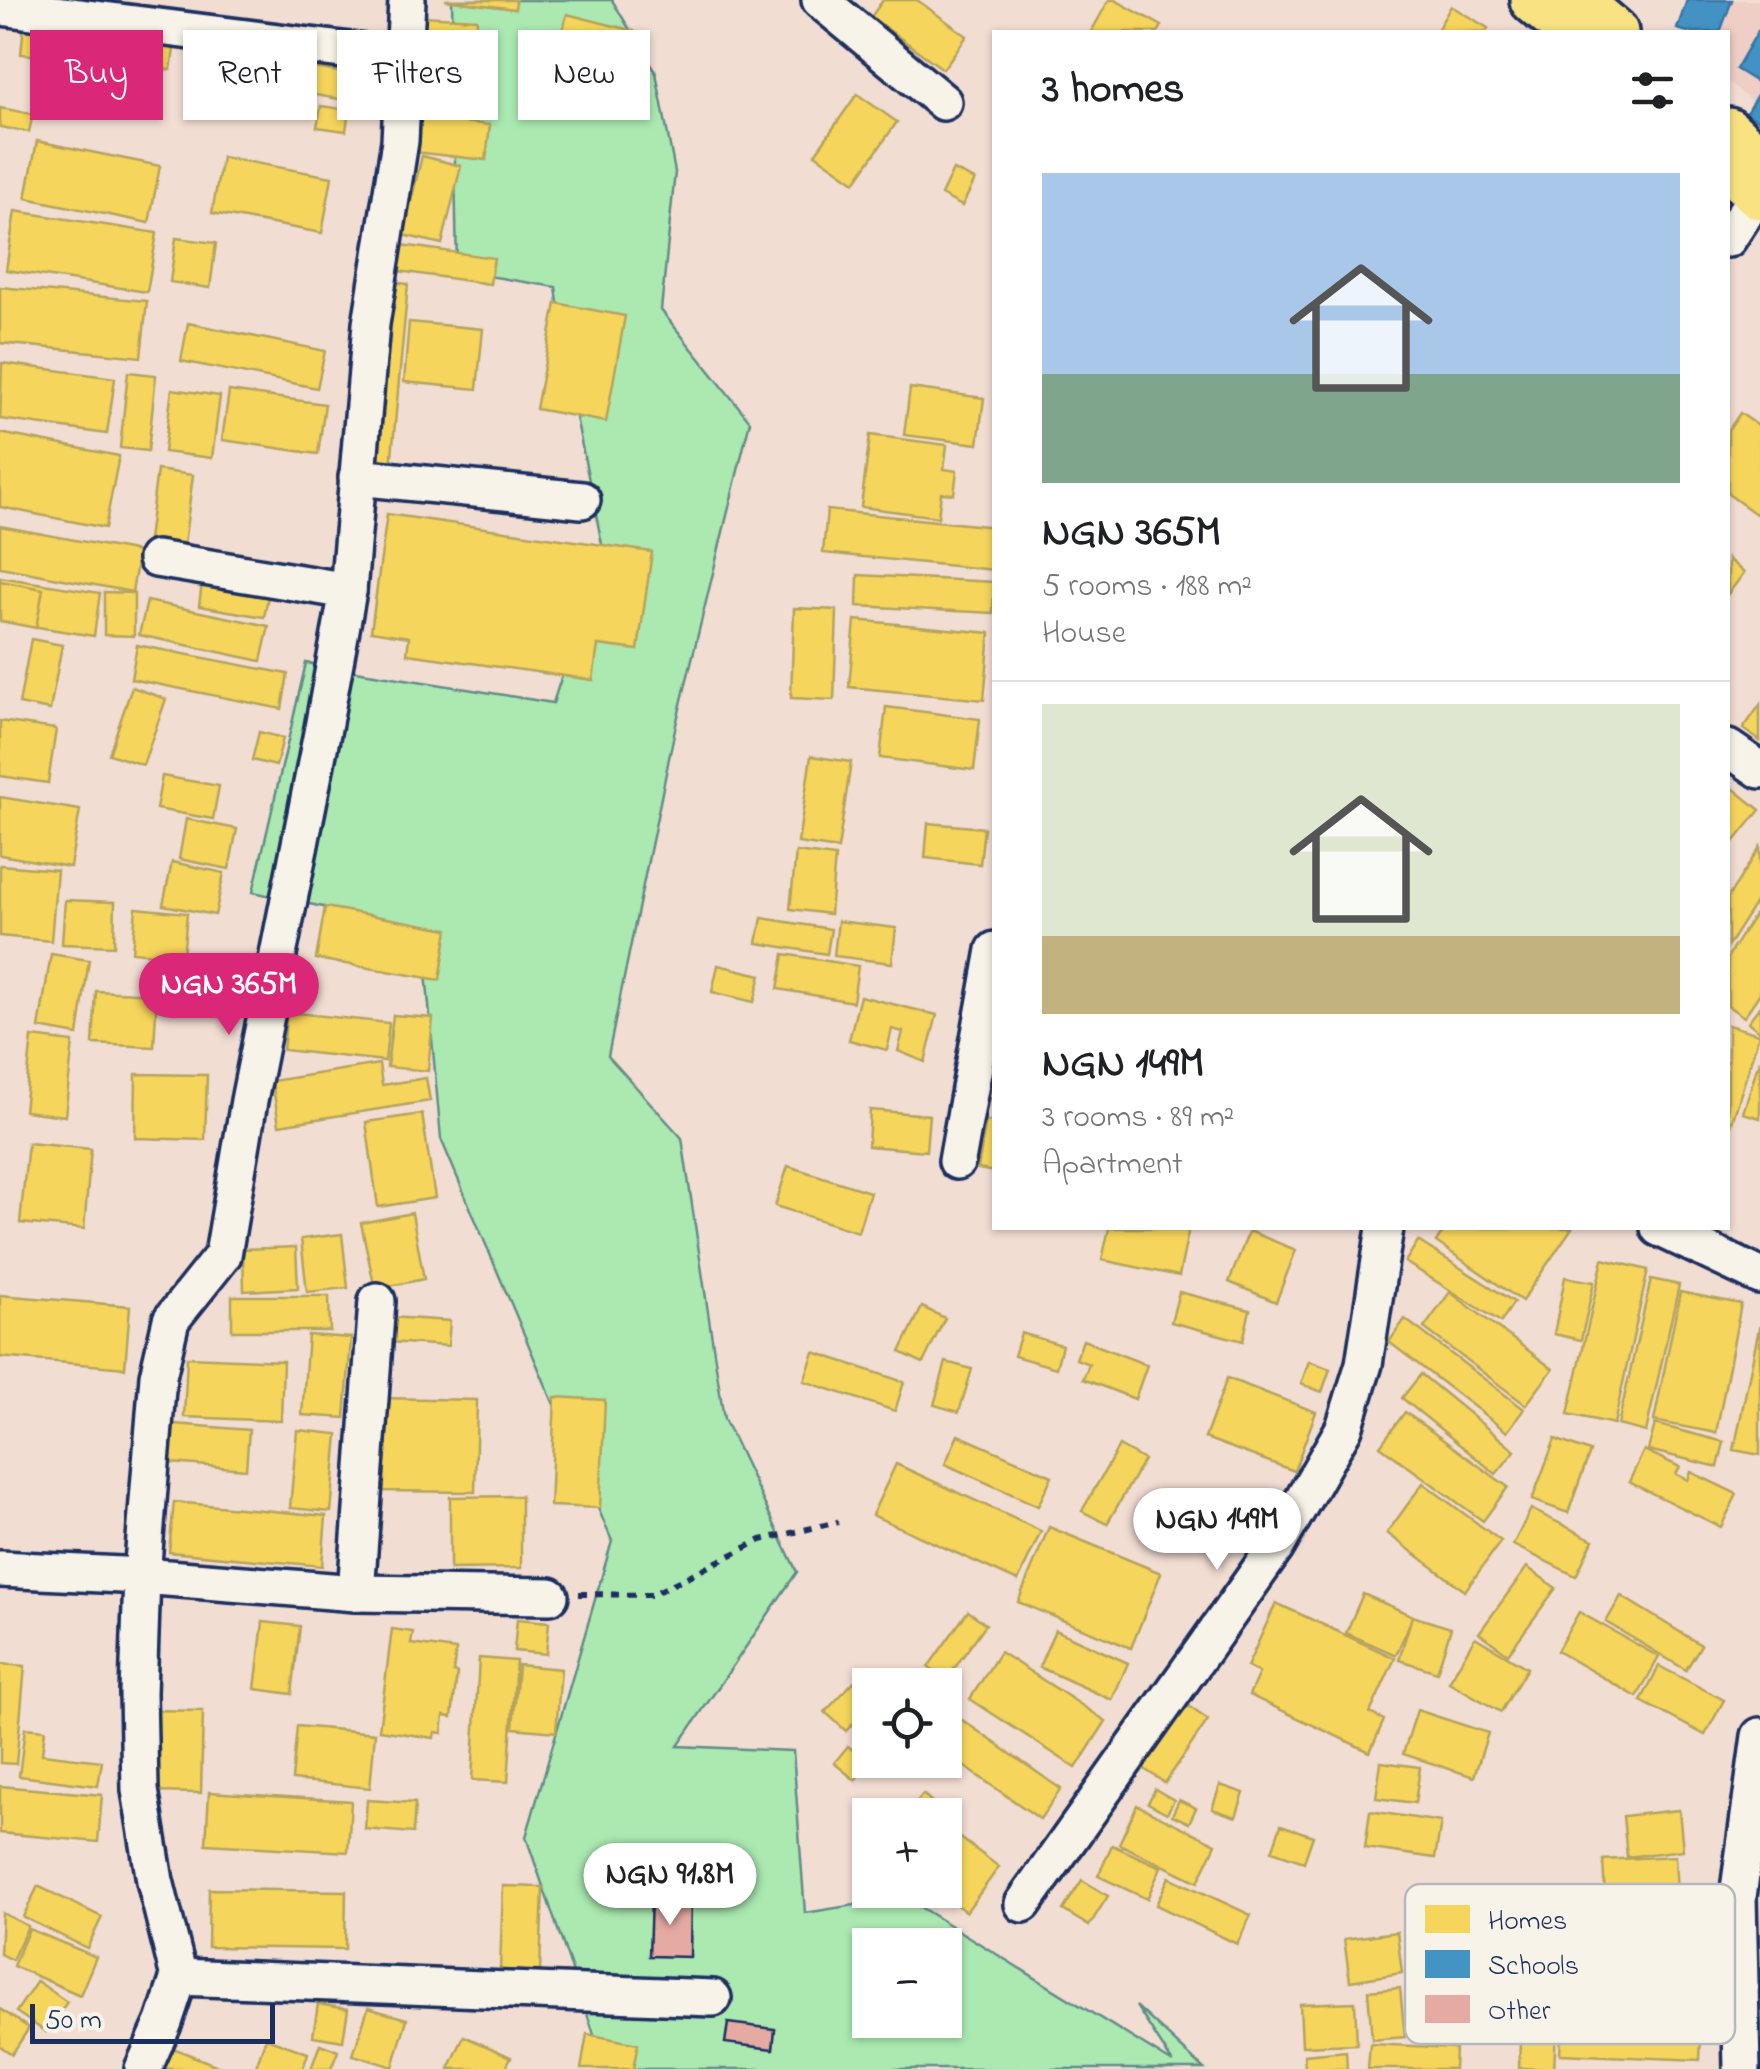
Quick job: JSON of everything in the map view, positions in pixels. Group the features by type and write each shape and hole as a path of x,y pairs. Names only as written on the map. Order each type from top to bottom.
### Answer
{"main road":[{"path":"1533,0 1568,30"},
{"path":"1578,0 1613,30"},
{"path":"1730,135 1751,179"}],"street":[{"path":"406,30 407,0"},
{"path":"820,0 943,102"},
{"path":"0,7 337,49"},
{"path":"143,2069 179,1977 154,1881 140,1790 142,1576 158,1376 171,1320 223,1255 348,591 371,324 401,120"},
{"path":"1730,234 1751,179"},
{"path":"357,477 582,500"},
{"path":"156,558 348,591"},
{"path":"1730,749 1760,770"},
{"path":"957,1161 992,967"},
{"path":"1024,1904 1276,1547 1344,1428 1364,1364 1384,1230"},
{"path":"1663,1230 1760,1276"},
{"path":"356,1593 376,1301"},
{"path":"0,1569 356,1593 550,1596"},
{"path":"1742,2069 1738,1897 1760,1736"},
{"path":"179,1977 713,1998"}],"path":[{"path":"550,1596 652,1596 761,1540 838,1522"}],"shaded area":[{"path":"1693,0 1760,0 1760,109 1730,83 1730,30 1683,30"}],"green space":[{"path":"452,0 612,0 630,30 518,30 518,120 650,120 650,63 656,73 675,172 661,310 750,421 675,729 608,1056 682,1138 724,1419 797,1572 678,1746 793,1751 805,1913 852,1905 922,1908 954,1928 852,1928 852,2038 962,2038 962,1933 1173,2063 1136,2006 1204,2069 606,2069 526,1837 612,1541 441,1139 422,928 253,892 306,663 553,703 603,549 567,373 556,287 457,271 454,120 498,120 498,30 453,30"}],"building: Homes":[{"path":"445,0 516,0 515,9"},
{"path":"883,0 917,0 967,36 943,69 871,17"},
{"path":"1109,0 1162,26 1159,30 1092,30"},
{"path":"1451,6 1488,28 1487,30 1437,30"},
{"path":"567,14 630,30 563,30"},
{"path":"421,16 477,19 477,30 420,30"},
{"path":"24,25 68,30 30,30 30,55 21,54"},
{"path":"163,41 175,42 171,70 163,69"},
{"path":"317,68 337,72 337,99 317,95"},
{"path":"857,94 897,122 855,182 815,154"},
{"path":"321,106 337,108 337,120 348,120 346,131 317,127"},
{"path":"0,108 30,113 29,132 0,127"},
{"path":"408,120 490,125 486,160 404,151"},
{"path":"37,141 160,166 149,223 26,198"},
{"path":"422,156 461,166 442,244 403,235"},
{"path":"222,157 332,177 322,233 212,213"},
{"path":"953,170 975,180 962,206 941,195"},
{"path":"15,211 157,233 147,292 6,270"},
{"path":"176,238 216,243 210,288 170,282"},
{"path":"395,244 494,258 490,284 391,270"},
{"path":"383,281 408,284 391,466 365,463"},
{"path":"0,287 147,301 141,357 0,343"},
{"path":"556,303 625,316 606,422 536,409"},
{"path":"409,322 483,329 477,389 404,382"},
{"path":"188,323 325,351 317,388 181,361"},
{"path":"2,363 115,378 107,434 0,419"},
{"path":"128,372 156,375 148,451 120,448"},
{"path":"910,388 984,398 978,444 904,435"},
{"path":"172,389 220,396 212,458 164,452"},
{"path":"229,391 325,404 318,454 222,440"},
{"path":"1740,413 1760,427 1760,509 1756,514 1730,495 1730,428"},
{"path":"0,433 119,456 105,528 0,507"},
{"path":"870,435 947,445 944,469 957,471 954,494 941,493 938,517 861,507"},
{"path":"157,470 193,475 184,545 148,540"},
{"path":"827,510 992,527 992,570 823,553"},
{"path":"387,514 652,552 638,650 598,645 593,680 407,654 409,637 371,631"},
{"path":"0,526 139,552 132,592 0,567"},
{"path":"1730,561 1744,573 1730,591"},
{"path":"203,575 270,587 264,617 199,606"},
{"path":"858,575 992,582 992,613 857,606"},
{"path":"0,577 100,593 94,636 0,621"},
{"path":"0,581 43,589 36,628 0,621"},
{"path":"104,592 134,593 134,636 104,635"},
{"path":"147,601 269,626 261,661 139,635"},
{"path":"794,608 837,610 834,700 791,698"},
{"path":"855,620 990,633 984,700 849,687"},
{"path":"31,639 62,645 50,710 19,704"},
{"path":"137,645 288,674 282,709 131,679"},
{"path":"132,687 166,699 143,765 109,754"},
{"path":"1760,705 1760,741 1743,729"},
{"path":"886,707 980,719 974,770 880,758"},
{"path":"0,721 56,729 48,783 0,776"},
{"path":"259,732 283,738 276,766 252,760"},
{"path":"811,756 851,762 838,849 798,843"},
{"path":"162,776 219,786 213,819 156,809"},
{"path":"1730,786 1760,810 1730,847"},
{"path":"0,797 80,810 70,867 0,855"},
{"path":"186,819 237,829 229,869 179,859"},
{"path":"928,823 984,828 980,864 925,858"},
{"path":"1760,847 1760,896 1730,943 1730,894"},
{"path":"796,852 835,857 830,914 790,909"},
{"path":"172,862 224,873 215,915 163,905"},
{"path":"0,865 57,870 51,941 0,936"},
{"path":"65,900 115,902 114,946 62,944"},
{"path":"1760,906 1760,993 1744,1017 1730,1007 1730,953"},
{"path":"325,907 448,929 440,980 316,959"},
{"path":"136,908 187,913 183,957 132,952"},
{"path":"762,918 831,929 827,954 757,943"},
{"path":"838,921 896,928 892,963 834,956"},
{"path":"51,954 89,960 78,1035 39,1028"},
{"path":"784,954 858,966 853,1002 778,989"},
{"path":"718,965 761,975 754,1002 712,992"},
{"path":"96,991 157,994 154,1047 93,1044"},
{"path":"860,996 937,1015 925,1062 898,1051 903,1032 892,1029 887,1050 849,1040"},
{"path":"1760,1006 1760,1032 1748,1022"},
{"path":"287,1012 389,1023 385,1061 283,1050"},
{"path":"393,1015 433,1018 428,1071 387,1067"},
{"path":"1730,1026 1759,1034 1730,1129"},
{"path":"32,1037 73,1042 65,1116 24,1111"},
{"path":"1760,1061 1760,1118 1743,1113"},
{"path":"379,1064 382,1085 426,1078 430,1101 279,1125 272,1081"},
{"path":"136,1074 207,1075 205,1140 135,1138"},
{"path":"870,1110 929,1115 926,1151 868,1146"},
{"path":"422,1114 435,1198 378,1207 366,1122"},
{"path":"986,1121 992,1122 992,1171 978,1169"},
{"path":"28,1143 91,1149 84,1229 20,1223"},
{"path":"788,1166 870,1192 858,1232 775,1206"},
{"path":"412,1213 424,1279 375,1289 361,1223"},
{"path":"1109,1230 1189,1230 1179,1276 1102,1260"},
{"path":"1445,1230 1571,1230 1522,1301 1436,1242"},
{"path":"1249,1231 1296,1250 1276,1302 1229,1282"},
{"path":"342,1234 348,1288 307,1292 301,1239"},
{"path":"1418,1241 1514,1302 1501,1322 1405,1262"},
{"path":"296,1247 298,1288 244,1291 243,1249"},
{"path":"1603,1259 1648,1270 1614,1424 1568,1414"},
{"path":"1565,1277 1594,1282 1581,1340 1554,1334"},
{"path":"1651,1279 1679,1285 1646,1432 1618,1425"},
{"path":"1179,1292 1250,1310 1243,1341 1171,1322"},
{"path":"1450,1292 1553,1369 1526,1405 1424,1328"},
{"path":"1680,1292 1741,1304 1716,1433 1654,1421"},
{"path":"0,1295 130,1306 125,1368 0,1357"},
{"path":"232,1296 329,1296 330,1331 232,1331"},
{"path":"922,1307 945,1318 923,1363 900,1352"},
{"path":"390,1317 450,1321 448,1346 389,1342"},
{"path":"1405,1319 1524,1409 1507,1432 1389,1342"},
{"path":"1760,1329 1760,1455 1734,1450"},
{"path":"1021,1333 1062,1345 1056,1368 1014,1356"},
{"path":"308,1335 351,1338 345,1418 302,1415"},
{"path":"1083,1340 1147,1365 1135,1399 1083,1379 1089,1364 1076,1359"},
{"path":"814,1352 904,1382 895,1411 804,1381"},
{"path":"187,1357 283,1361 281,1421 184,1417"},
{"path":"1309,1361 1330,1369 1322,1392 1301,1384"},
{"path":"946,1362 972,1369 959,1412 934,1405"},
{"path":"1421,1374 1515,1451 1496,1474 1402,1398"},
{"path":"1227,1378 1316,1412 1294,1471 1205,1438"},
{"path":"555,1397 605,1400 600,1508 550,1506"},
{"path":"380,1398 477,1400 475,1492 378,1491"},
{"path":"1405,1412 1508,1487 1483,1521 1380,1446"},
{"path":"162,1423 249,1430 246,1469 158,1462"},
{"path":"1655,1424 1724,1442 1718,1467 1648,1450"},
{"path":"297,1430 338,1434 331,1512 290,1508"},
{"path":"958,1435 1052,1476 1038,1506 945,1464"},
{"path":"1555,1439 1590,1452 1568,1513 1532,1500"},
{"path":"1119,1446 1144,1460 1107,1524 1082,1511"},
{"path":"1644,1450 1680,1467 1676,1474 1688,1480 1691,1472 1737,1494 1721,1527 1629,1482"},
{"path":"896,1464 1041,1531 1018,1581 872,1515"},
{"path":"1423,1483 1501,1541 1465,1591 1387,1533"},
{"path":"521,1496 521,1568 450,1569 450,1497"},
{"path":"174,1502 326,1516 322,1566 169,1552"},
{"path":"1531,1509 1593,1540 1576,1576 1513,1545"},
{"path":"1049,1527 1161,1573 1131,1648 1018,1602"},
{"path":"1527,1567 1556,1588 1508,1654 1479,1633"},
{"path":"1363,1594 1413,1616 1396,1655 1346,1633"},
{"path":"1621,1596 1701,1645 1686,1670 1606,1622"},
{"path":"1276,1603 1395,1658 1370,1713 1384,1720 1370,1752 1249,1695 1259,1673 1247,1667"},
{"path":"968,1611 986,1624 955,1668 928,1667"},
{"path":"1579,1612 1659,1657 1637,1697 1557,1651"},
{"path":"1412,1616 1451,1628 1437,1672 1399,1660"},
{"path":"517,1619 549,1622 546,1654 514,1651"},
{"path":"263,1622 300,1626 292,1694 255,1689"},
{"path":"392,1629 413,1632 411,1644 456,1650 452,1717 444,1716 442,1733 435,1732 434,1738 379,1730"},
{"path":"1055,1630 1128,1663 1112,1700 1039,1667"},
{"path":"1475,1637 1527,1668 1501,1712 1449,1682"},
{"path":"1000,1652 1106,1721 1076,1768 970,1699"},
{"path":"479,1658 516,1661 508,1782 472,1780"},
{"path":"0,1664 25,1666 16,1764 0,1763"},
{"path":"518,1665 561,1669 556,1732 513,1728"},
{"path":"1659,1666 1724,1700 1705,1735 1641,1701"},
{"path":"852,1684 852,1725 846,1731 825,1712"},
{"path":"1177,1698 1208,1720 1165,1783 1134,1762"},
{"path":"148,1710 203,1711 201,1793 147,1792"},
{"path":"1417,1710 1488,1733 1474,1777 1403,1754"},
{"path":"962,1720 1061,1789 1040,1819 962,1765"},
{"path":"297,1726 375,1733 370,1788 292,1780"},
{"path":"25,1728 45,1730 42,1754 102,1761 98,1786 19,1776"},
{"path":"848,1746 852,1749 852,1778 834,1763"},
{"path":"1381,1762 1420,1767 1415,1803 1376,1798"},
{"path":"1220,1785 1244,1793 1236,1817 1212,1809"},
{"path":"0,1786 102,1795 98,1842 0,1833"},
{"path":"1155,1789 1174,1800 1167,1813 1148,1803"},
{"path":"209,1792 351,1801 348,1852 206,1844"},
{"path":"367,1800 415,1803 413,1833 365,1829"},
{"path":"1179,1800 1196,1808 1189,1823 1172,1815"},
{"path":"1137,1805 1216,1844 1198,1882 1119,1844"},
{"path":"1679,1810 1683,1850 1627,1857 1623,1816"},
{"path":"1370,1811 1441,1822 1435,1858 1365,1848"},
{"path":"1281,1825 1313,1836 1304,1862 1272,1851"},
{"path":"962,1839 999,1867 966,1912 961,1908"},
{"path":"1112,1845 1161,1867 1147,1899 1098,1876"},
{"path":"1675,1856 1676,1884 1604,1884 1603,1860"},
{"path":"1169,1877 1251,1915 1237,1944 1156,1905"},
{"path":"1082,1880 1108,1896 1089,1926 1063,1910"},
{"path":"38,1886 102,1917 87,1948 23,1917"},
{"path":"503,1886 543,1887 540,1971 500,1971"},
{"path":"209,1889 346,1891 345,1949 208,1947"},
{"path":"2,1913 28,1926 12,1960 0,1954"},
{"path":"29,1929 96,1957 80,1995 13,1966"},
{"path":"1397,1932 1402,1973 1350,1981 1344,1939"},
{"path":"37,1981 67,2002 46,2032 16,2012"},
{"path":"1400,1988 1405,2037 1372,2040 1368,1991"},
{"path":"1355,2002 1357,2044 1302,2046 1300,2004"},
{"path":"318,2004 348,2009 343,2041 313,2036"},
{"path":"368,2008 407,2019 393,2067 353,2055"},
{"path":"0,2009 29,2028 12,2054 0,2046"},
{"path":"587,2034 638,2044 633,2069 581,2069"},
{"path":"464,2036 511,2057 505,2069 449,2069"},
{"path":"266,2038 308,2053 303,2069 255,2069"},
{"path":"320,2044 338,2051 331,2069 311,2069"},
{"path":"1370,2044 1455,2048 1454,2069 1368,2069"},
{"path":"1520,2044 1555,2044 1554,2069 1519,2068"},
{"path":"1560,2044 1701,2044 1700,2060 1560,2054"},
{"path":"173,2048 225,2069 165,2069"},
{"path":"1346,2051 1347,2069 1305,2069 1304,2055"}],"building: Schools":[{"path":"1687,0 1732,0 1721,30 1677,29"},
{"path":"1760,32 1760,84 1736,69"},
{"path":"1760,90 1760,122 1746,113"}],"building: Other":[{"path":"651,1898 691,1899 690,1957 649,1956"},
{"path":"728,2023 775,2029 773,2049 725,2043"}]}
